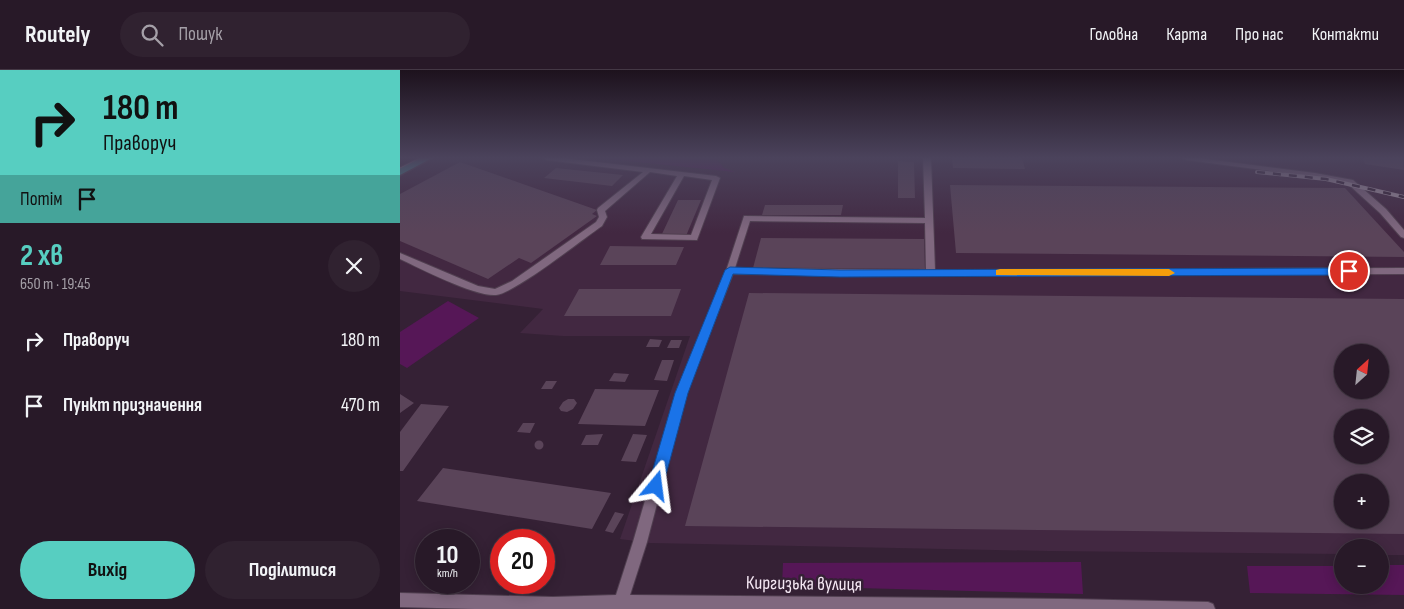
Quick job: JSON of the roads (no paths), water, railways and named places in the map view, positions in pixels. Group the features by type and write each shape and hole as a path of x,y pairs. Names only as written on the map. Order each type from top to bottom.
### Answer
{"street":[{"path":"400,256 476,289 496,292 515,283 599,224 603,217 601,210 633,183"},
{"path":"677,183 646,237 694,238 714,183"},
{"path":"927,183 931,273"},
{"path":"1351,183 1383,212 1404,235"},
{"path":"621,602 640,542 681,393 730,270 747,218 928,221"},
{"path":"730,270 931,273 1404,271"},
{"name":"Киргизька вулиця","path":"400,600 417,605 621,602 733,606 1208,609"}],"railway":[{"path":"1344,183 1404,197"}]}
